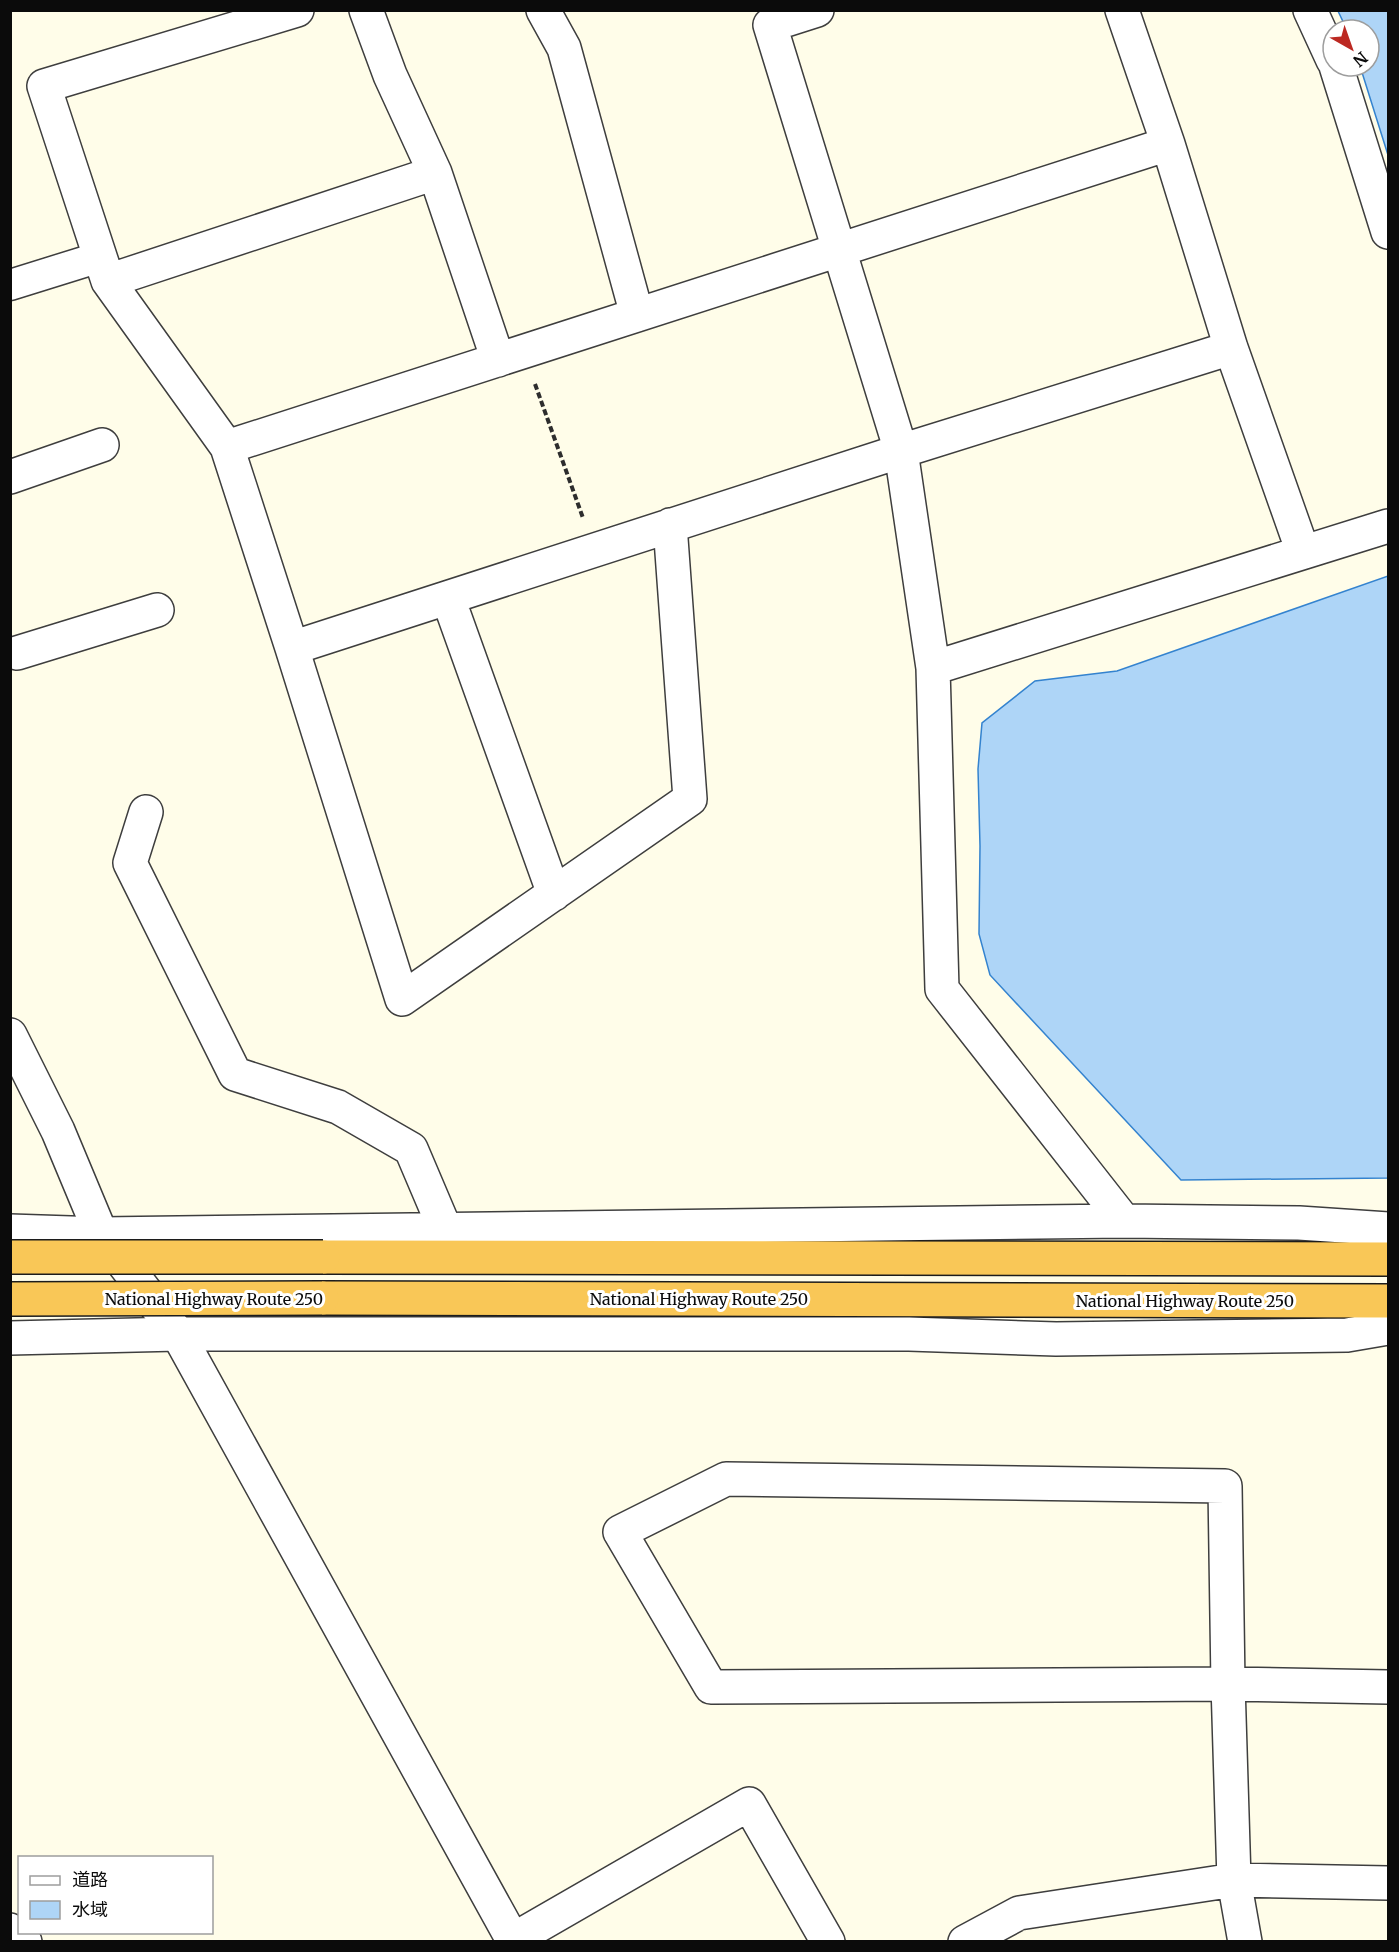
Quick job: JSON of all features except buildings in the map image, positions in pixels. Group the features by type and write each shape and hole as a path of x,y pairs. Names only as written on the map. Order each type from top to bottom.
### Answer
{"highway":[{"path":"10,1257 1389,1259"},
{"name":"National Highway Route 250","path":"10,1299 1389,1301"}],"street":[{"path":"297,10 44,86 104,269 226,447 292,648 402,999 690,799 670,525"},
{"path":"366,10 390,75 435,173 511,356"},
{"path":"543,10 564,48 637,315"},
{"path":"817,10 770,25 901,451 933,668 942,989 1125,1221"},
{"path":"1122,10 1168,144 1231,348 1303,552"},
{"path":"1310,10 1321,34"},
{"path":"1340,78 1389,232"},
{"path":"226,447 1168,144"},
{"path":"10,285 104,269 435,173"},
{"path":"292,648 901,451 1231,348"},
{"path":"10,477 102,445"},
{"path":"933,668 1389,526"},
{"path":"448,598 554,894"},
{"path":"13,647 157,610"},
{"path":"146,812 130,863 236,1074 338,1107 411,1149 445,1229"},
{"path":"10,1035 58,1131 101,1234 178,1334 513,1940 749,1804 828,1941"},
{"path":"10,1231 101,1234 1125,1221 1299,1223 1389,1229"},
{"path":"10,1338 178,1334 909,1334 1056,1340 1347,1335 1389,1328"},
{"path":"1245,1941 1234,1880 1228,1684 1225,1486 726,1479 620,1533 711,1687 1228,1684 1389,1687"},
{"path":"965,1941 1019,1913 1234,1880 1389,1883"},
{"path":"10,1930 25,1941"}],"path":[{"path":"511,356 595,550"}],"water":[{"path":"1338,11 1388,11 1388,155 1364,78 1381,78 1381,18 1341,18"},
{"path":"1388,576 1388,1178 1181,1180 990,975 979,934 978,769 982,723 1035,681 1117,671"}]}
